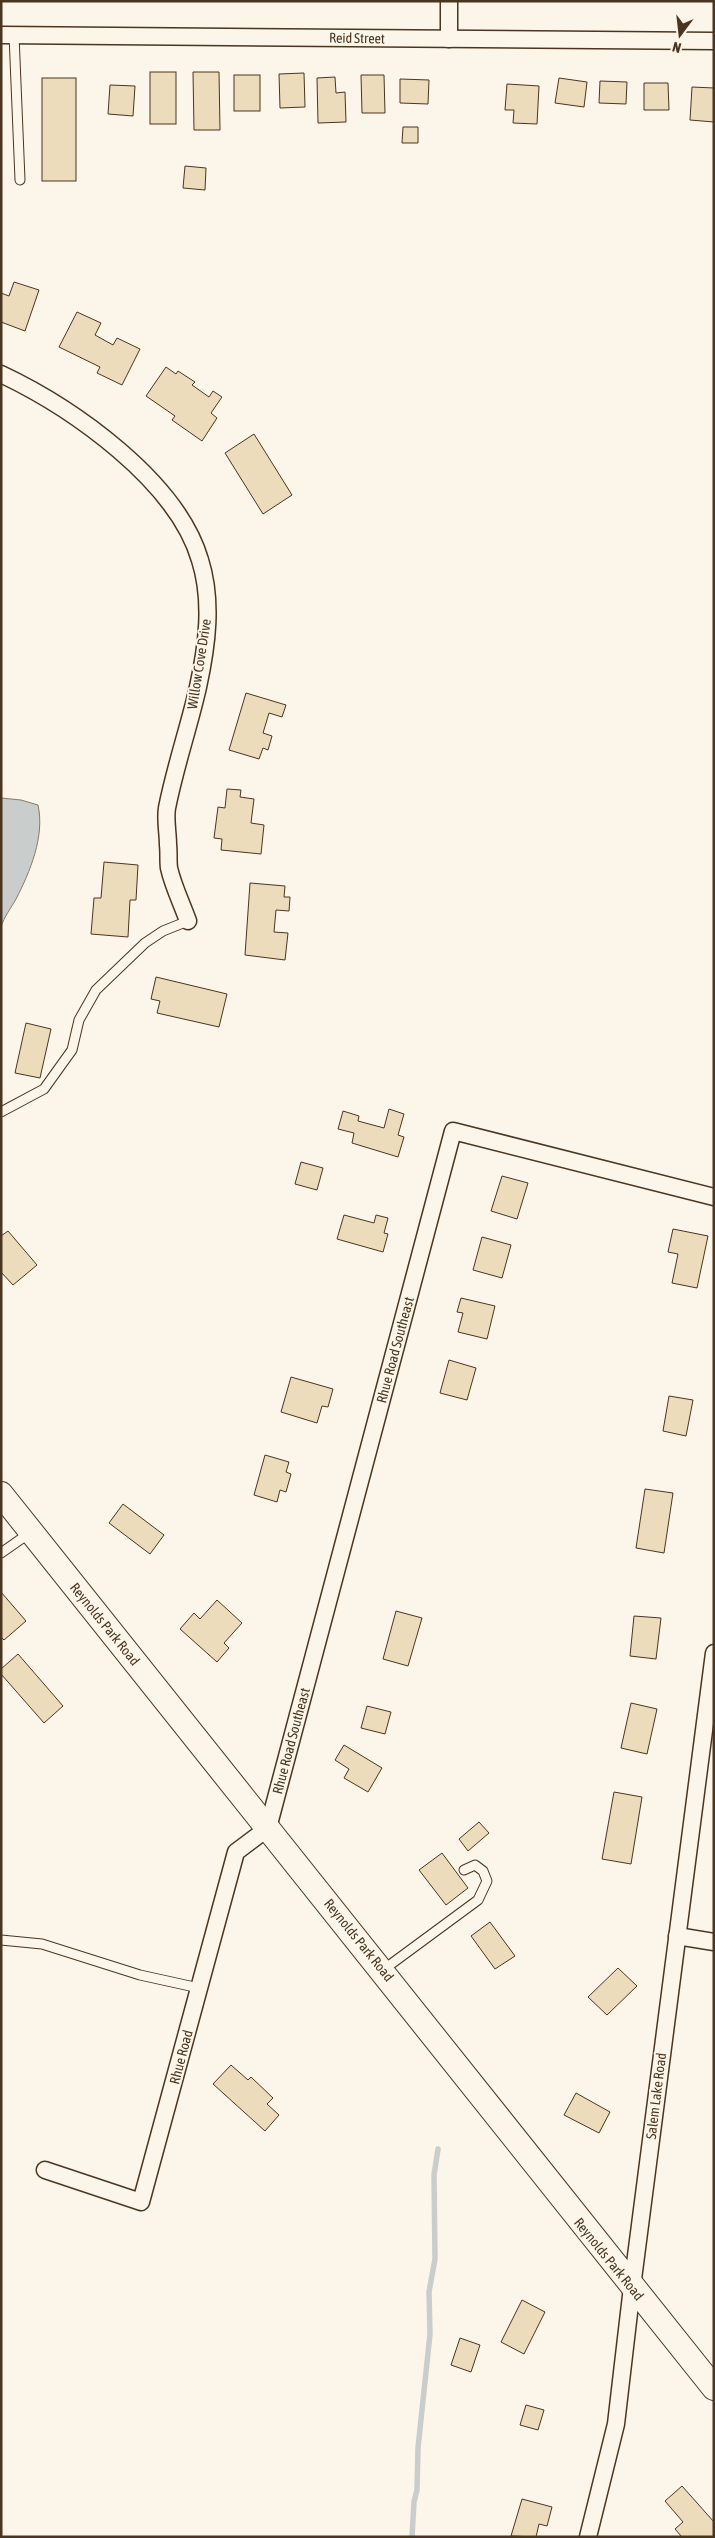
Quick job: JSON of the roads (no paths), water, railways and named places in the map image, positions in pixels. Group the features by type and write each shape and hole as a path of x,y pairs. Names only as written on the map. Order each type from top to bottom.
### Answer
{"main road":[{"name":"Reynolds Park Road","path":"1,1494 383,1970 714,2388"}],"street":[{"path":"450,1 450,39"},
{"name":"Reid Street","path":"8,35 714,41"},
{"name":"Willow Cove Drive","path":"1,374 48,400 130,459 159,489 180,516 192,537 201,560 206,585 206,636 198,686 167,810 169,867 188,921"},
{"name":"Rhue Road Southeast","path":"268,1828 453,1131 714,1197"},
{"name":"Salem Lake Road","path":"588,2537 616,2424 632,2286 714,1653"},
{"name":"Rhue Road","path":"45,2170 141,2202 236,1852 268,1828"},
{"path":"677,1936 714,1942"}],"lane":[{"path":"8,35 20,180"},
{"path":"1,1112 44,1089 72,1050 79,1020 96,990 145,943 163,931 188,921"},
{"path":"1,1554 31,1532"},
{"path":"383,1970 478,1900 487,1882 484,1871 476,1865 464,1870"},
{"path":"1,1940 42,1944 133,1973 199,1988"}],"waterway":[{"path":"412,2537 414,2502 417,2490 418,2448 430,2334 429,2292 435,2259 434,2175 438,2149"}]}
